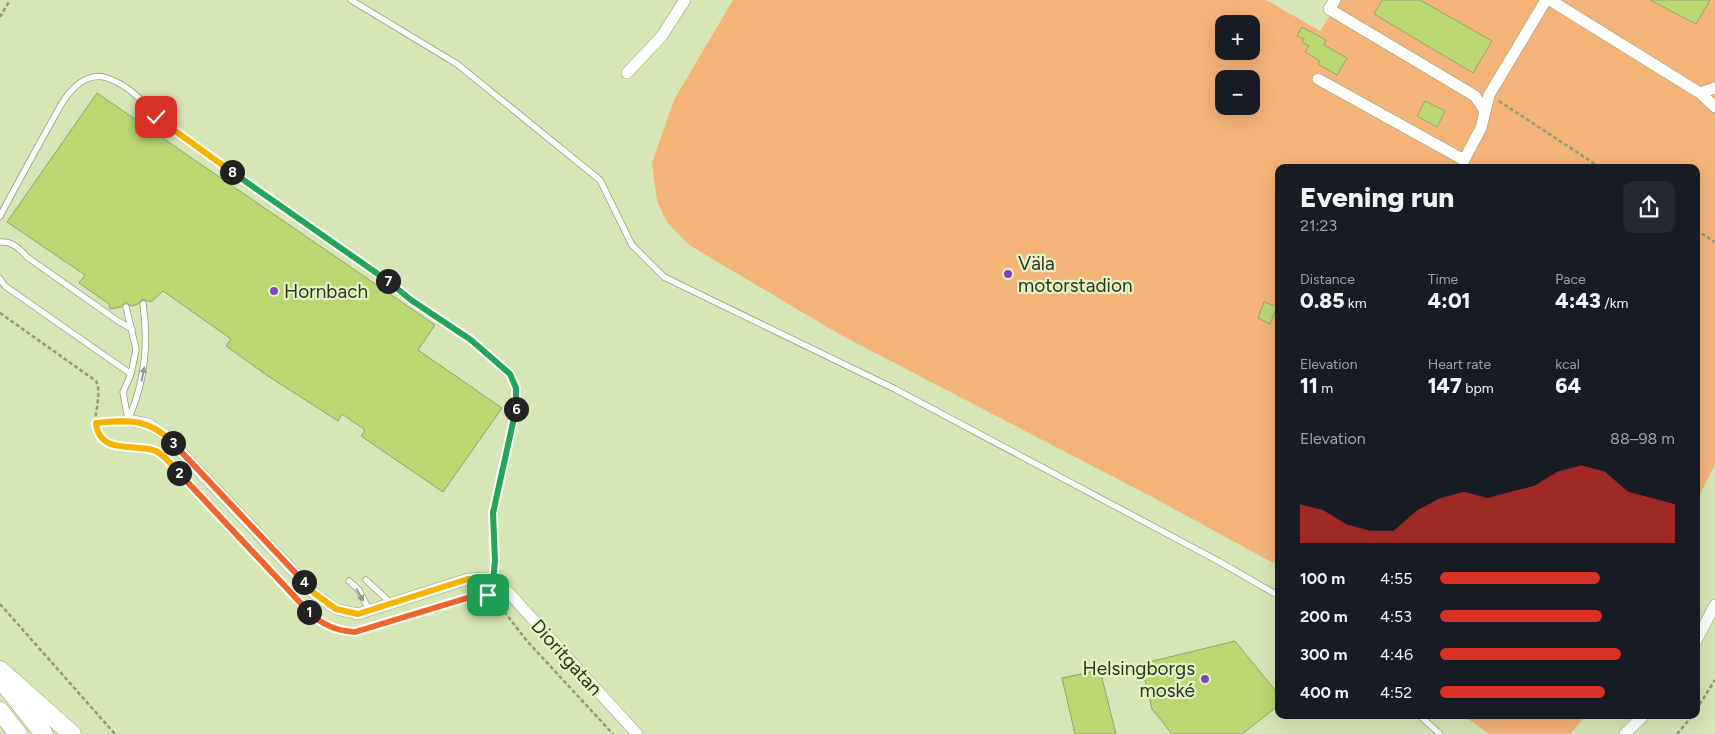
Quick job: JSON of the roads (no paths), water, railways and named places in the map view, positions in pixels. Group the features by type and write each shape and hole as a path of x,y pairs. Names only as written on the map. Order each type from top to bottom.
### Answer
{"main road":[{"path":"0,670 72,734"},
{"path":"0,679 44,734"},
{"path":"0,711 18,734"}],"street":[{"path":"626,73 661,38 685,0"},
{"path":"1318,79 1464,160 1481,128 1489,95 1546,0"},
{"path":"1550,0 1700,93 1715,107"},
{"path":"1332,4 1475,96 1485,111"},
{"path":"1700,93 1715,88"},
{"path":"128,420 148,424 164,434 314,593 336,609 358,614 468,579 488,578 493,582"},
{"name":"Dioritgatan","path":"493,582 509,593 637,734"},
{"path":"1700,633 1715,605"},
{"path":"1625,734 1640,719"}],"lane":[{"path":"351,0 457,64 600,180 632,245 664,277 757,320 895,389 1220,562 1275,594"},
{"path":"0,216 66,96 86,79 96,76 107,78 127,88 147,104 156,117 170,128 471,340 510,374 516,388 516,414 493,513 495,561 493,582"},
{"path":"0,242 8,241 18,247 27,257 118,322 132,329"},
{"path":"0,279 5,286 131,374"},
{"path":"128,420 137,400 146,362 146,324 143,304"},
{"path":"126,307 136,349 131,374 123,392 128,420"},
{"path":"366,580 392,604"},
{"path":"349,581 359,590 369,610"},
{"path":"1423,719 1440,734"}],"place":[{"name":"Väla motorstadion","path":"1008,274"},
{"name":"Hornbach","path":"274,291"},
{"name":"Helsingborgs moské","path":"1205,679"}]}
